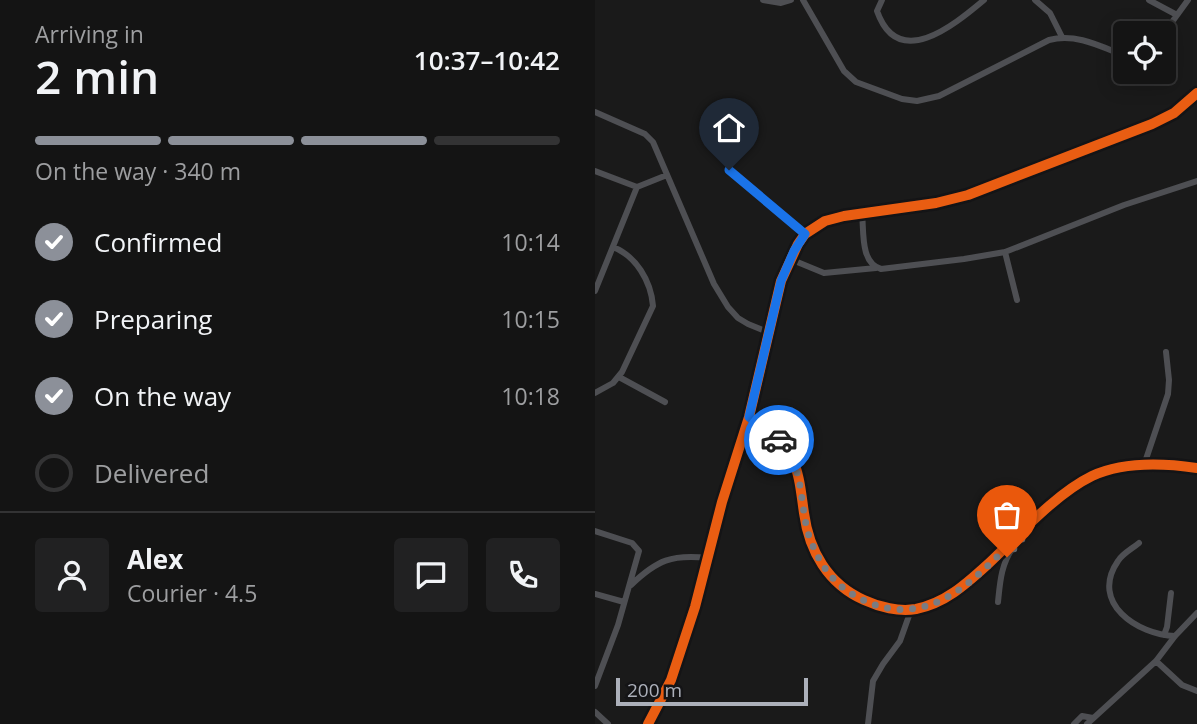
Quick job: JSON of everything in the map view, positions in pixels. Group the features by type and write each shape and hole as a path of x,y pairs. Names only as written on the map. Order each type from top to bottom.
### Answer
{"street":[{"path":"763,0 781,3 791,0"},
{"path":"803,0 844,71 856,82 902,99 917,101 939,96 1049,40 1062,37 1087,41 1113,51"},
{"path":"882,0 877,11 883,25 892,36 912,42 941,32 983,0"},
{"path":"1035,0 1050,13 1062,37"},
{"path":"1149,0 1177,15"},
{"path":"1173,21 1188,0"},
{"path":"648,724 671,680 695,607 749,417 781,281 805,234 825,221 936,203 968,194 1152,124 1174,113 1197,93"},
{"path":"595,112 645,134 653,142 714,284 728,307 738,318 770,333"},
{"path":"595,170 637,187"},
{"path":"729,170 805,234"},
{"path":"595,290 637,187 667,174"},
{"path":"790,259 824,274 964,259 1005,251 1124,205 1197,181"},
{"path":"862,213 867,259 876,268"},
{"path":"595,393 619,377 653,306 653,299 638,265 625,252 613,247"},
{"path":"1005,251 1017,300"},
{"path":"1144,465 1168,394 1166,352"},
{"path":"619,377 665,402"},
{"path":"749,417 784,444 792,458 801,485 809,533 820,561 832,579 850,594 875,605 911,610 933,605 953,594 976,576 1029,524 1094,475 1144,465 1197,468"},
{"path":"998,602 1002,567 1012,549 1026,534 1029,524"},
{"path":"595,531 618,537 637,547 638,557 595,686"},
{"path":"1139,543 1116,564 1111,576 1111,596 1115,608 1133,624 1175,636"},
{"path":"629,587 664,560 686,555 708,558"},
{"path":"1164,635 1171,593"},
{"path":"595,594 624,602"},
{"path":"868,724 873,681 901,641 911,610"},
{"path":"1074,724 1082,716 1090,721 1156,662 1175,636 1197,613"},
{"path":"1156,662 1182,685 1197,691"},
{"path":"595,712 608,724"}],"cycle path":[{"path":"648,724 671,680 695,607 722,502 749,417 781,281 805,234 825,221 844,216 936,203 968,195 1152,124 1174,113 1197,93"},
{"path":"749,417 773,434 791,456 798,477 810,540 822,565 851,593 883,607 896,609 916,609 954,592 987,565 1050,505 1092,476 1104,471 1144,464 1197,468"}],"way so far":[{"path":"779,440 784,444 797,470 806,523 814,550 832,579 850,594 886,607 911,610 933,605 970,581 1029,524 1026,534 1007,557"}],"route":[{"path":"729,170 805,234 797,244 781,281 749,417 779,440"}]}
